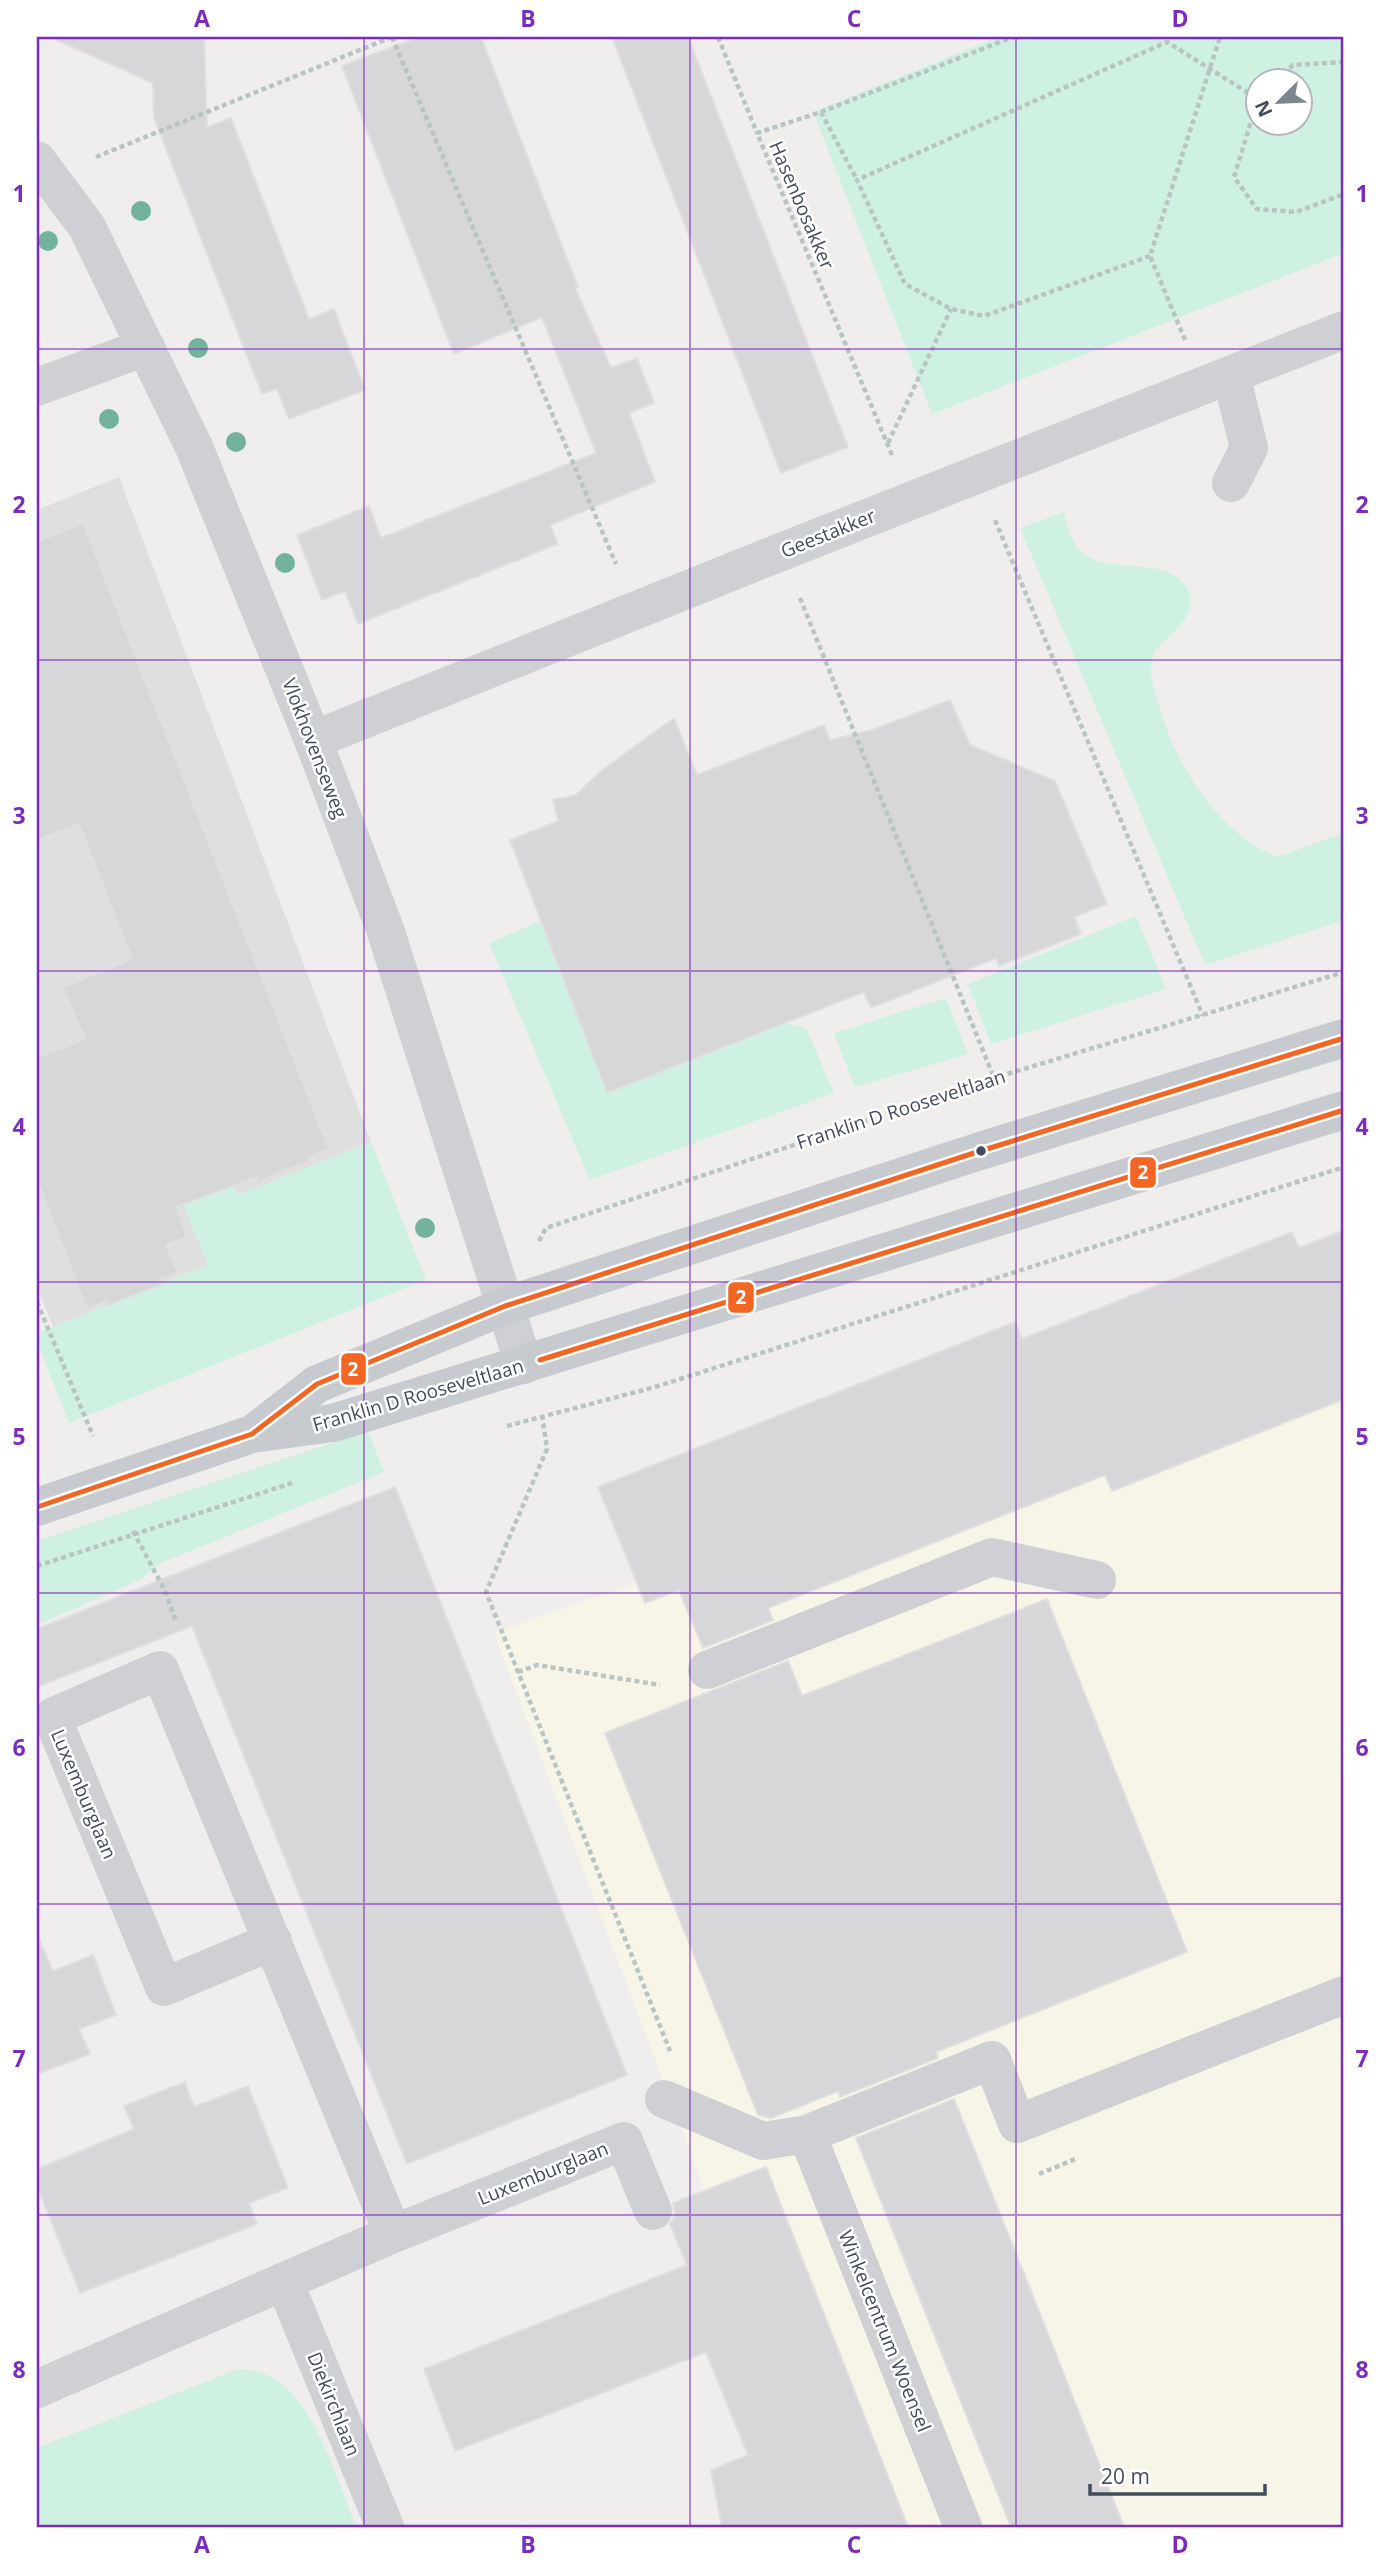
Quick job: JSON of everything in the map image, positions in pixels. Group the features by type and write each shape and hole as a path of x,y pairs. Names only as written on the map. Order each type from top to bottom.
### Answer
{"main road":[{"name":"Franklin D Rooseveltlaan","path":"252,1434 317,1384 505,1306 977,1152 1344,1038"},
{"name":"Franklin D Rooseveltlaan","path":"37,1507 252,1434 333,1423 1344,1110"}],"street":[{"name":"Vlokhovenseweg","path":"43,168 87,227 194,447 313,740 385,929 524,1365"},
{"name":"Geestakker","path":"313,740 1344,330"},
{"path":"37,387 146,347"},
{"path":"1218,380 1250,449 1231,483"},
{"path":"707,1670 992,1557 1097,1580"},
{"name":"Luxemburglaan","path":"273,1941 164,1987 51,1717 160,1670 273,1941 393,2234"},
{"path":"664,2099 762,2141 807,2134 992,2060 1017,2124 1344,1995"},
{"name":"Winkelcentrum Woensel","path":"807,2134 963,2527"},
{"name":"Luxemburglaan","path":"37,2389 393,2234 624,2141 653,2211"},
{"name":"Diekirchlaan","path":"284,2281 385,2527"}],"path":[{"path":"43,168 392,37 635,610"},
{"path":"718,37 757,133"},
{"name":"Hasenbosakker","path":"911,501 757,133 821,112 1013,37"},
{"path":"1218,380 1150,256 1220,37"},
{"path":"857,180 1166,39 1244,91"},
{"path":"1292,66 1344,62"},
{"path":"821,112 857,180 905,285 951,309 984,316 1150,256"},
{"path":"1247,136 1234,177 1257,209 1296,212 1344,194"},
{"path":"887,444 951,309"},
{"path":"976,476 1203,1016"},
{"path":"781,552 994,1078"},
{"name":"Franklin D Rooseveltlaan","path":"505,1306 546,1228 994,1078 1344,972"},
{"path":"524,1365 543,1417 547,1449 486,1592 663,2031 671,2055 670,2079 664,2099"},
{"path":"518,1672 537,1665 632,1679 658,1686 707,1670"}],"shaded area":[{"path":"119,477 371,1142 238,1195 175,1182 208,1265 53,1327 37,1288 37,510"},
{"path":"1344,1332 1344,2527 839,2527 721,2234 494,1633"}],"green space":[{"path":"998,37 1344,37 1344,253 932,414 813,112"},
{"path":"1064,512 1073,540 1084,554 1110,564 1157,569 1171,573 1182,581 1189,593 1188,613 1183,622 1155,651 1151,665 1156,695 1177,752 1188,774 1218,814 1235,831 1276,857 1344,833 1344,920 1205,965 1020,528"},
{"path":"1136,916 1166,989 991,1044 968,984"},
{"path":"541,921 607,1092 786,1023 806,1028 834,1093 590,1180 489,943"},
{"path":"946,998 968,1054 855,1087 834,1033"},
{"path":"371,1142 426,1280 69,1423 37,1342 37,1333 208,1265 174,1181 224,1162 238,1195"},
{"path":"368,1431 384,1472 161,1563 139,1580 37,1625 37,1541"},
{"path":"238,2369 258,2372 275,2379 290,2391 303,2407 334,2468 356,2527 37,2527 37,2448"}],"building":[{"path":"50,37 204,37 207,127 231,118 309,319 334,309 365,390 289,419 277,389 262,394 154,118 153,83"},
{"path":"419,37 481,37 578,287 575,288 611,368 637,358 654,403 629,413 655,482 550,525 558,544 358,624 345,591 322,600 297,535 369,506 381,538 596,453 542,317 454,354 342,66"},
{"path":"612,37 688,37 848,447 781,473"},
{"path":"83,523 329,1149 309,1157 311,1160 259,1181 257,1177 176,1207 187,1237 166,1245 178,1273 159,1280 161,1285 108,1305 106,1301 87,1309 37,1180 37,1058 85,1039 63,987 132,959 79,824 37,840 37,542"},
{"path":"950,700 970,745 1055,781 1107,904 1074,917 1081,934 999,966 996,958 871,1008 864,992 607,1093 510,840 558,821 553,800 576,795 601,771 674,718 697,775 824,725 830,740 872,730"},
{"path":"1344,1230 1344,1399 1112,1491 1105,1475 768,1608 773,1620 703,1648 679,1590 645,1603 598,1487 1015,1322 1022,1339 1292,1232 1299,1248"},
{"path":"395,1487 627,2075 407,2164 192,1626 37,1687 37,1629"},
{"path":"1047,1599 1187,1952 936,2052 938,2058 840,2097 838,2091 771,2118 758,2115 605,1733 788,1661 802,1696"},
{"path":"37,1935 53,1971 93,1955 116,2015 79,2029 90,2054 37,2074"},
{"path":"185,2082 194,2107 248,2086 288,2188 249,2203 257,2224 80,2293 37,2186 37,2169 134,2129 124,2106"},
{"path":"954,2099 1124,2527 1011,2527 900,2249 856,2138"},
{"path":"766,2167 908,2527 722,2527 711,2470 748,2455 706,2352 455,2451 424,2369 687,2265 670,2224 675,2215 673,2203"}],"transit line":[{"name":"2","path":"37,1507 252,1434 317,1384 505,1306 977,1152 1344,1038"},
{"name":"2","path":"540,1360 1344,1110"}]}
